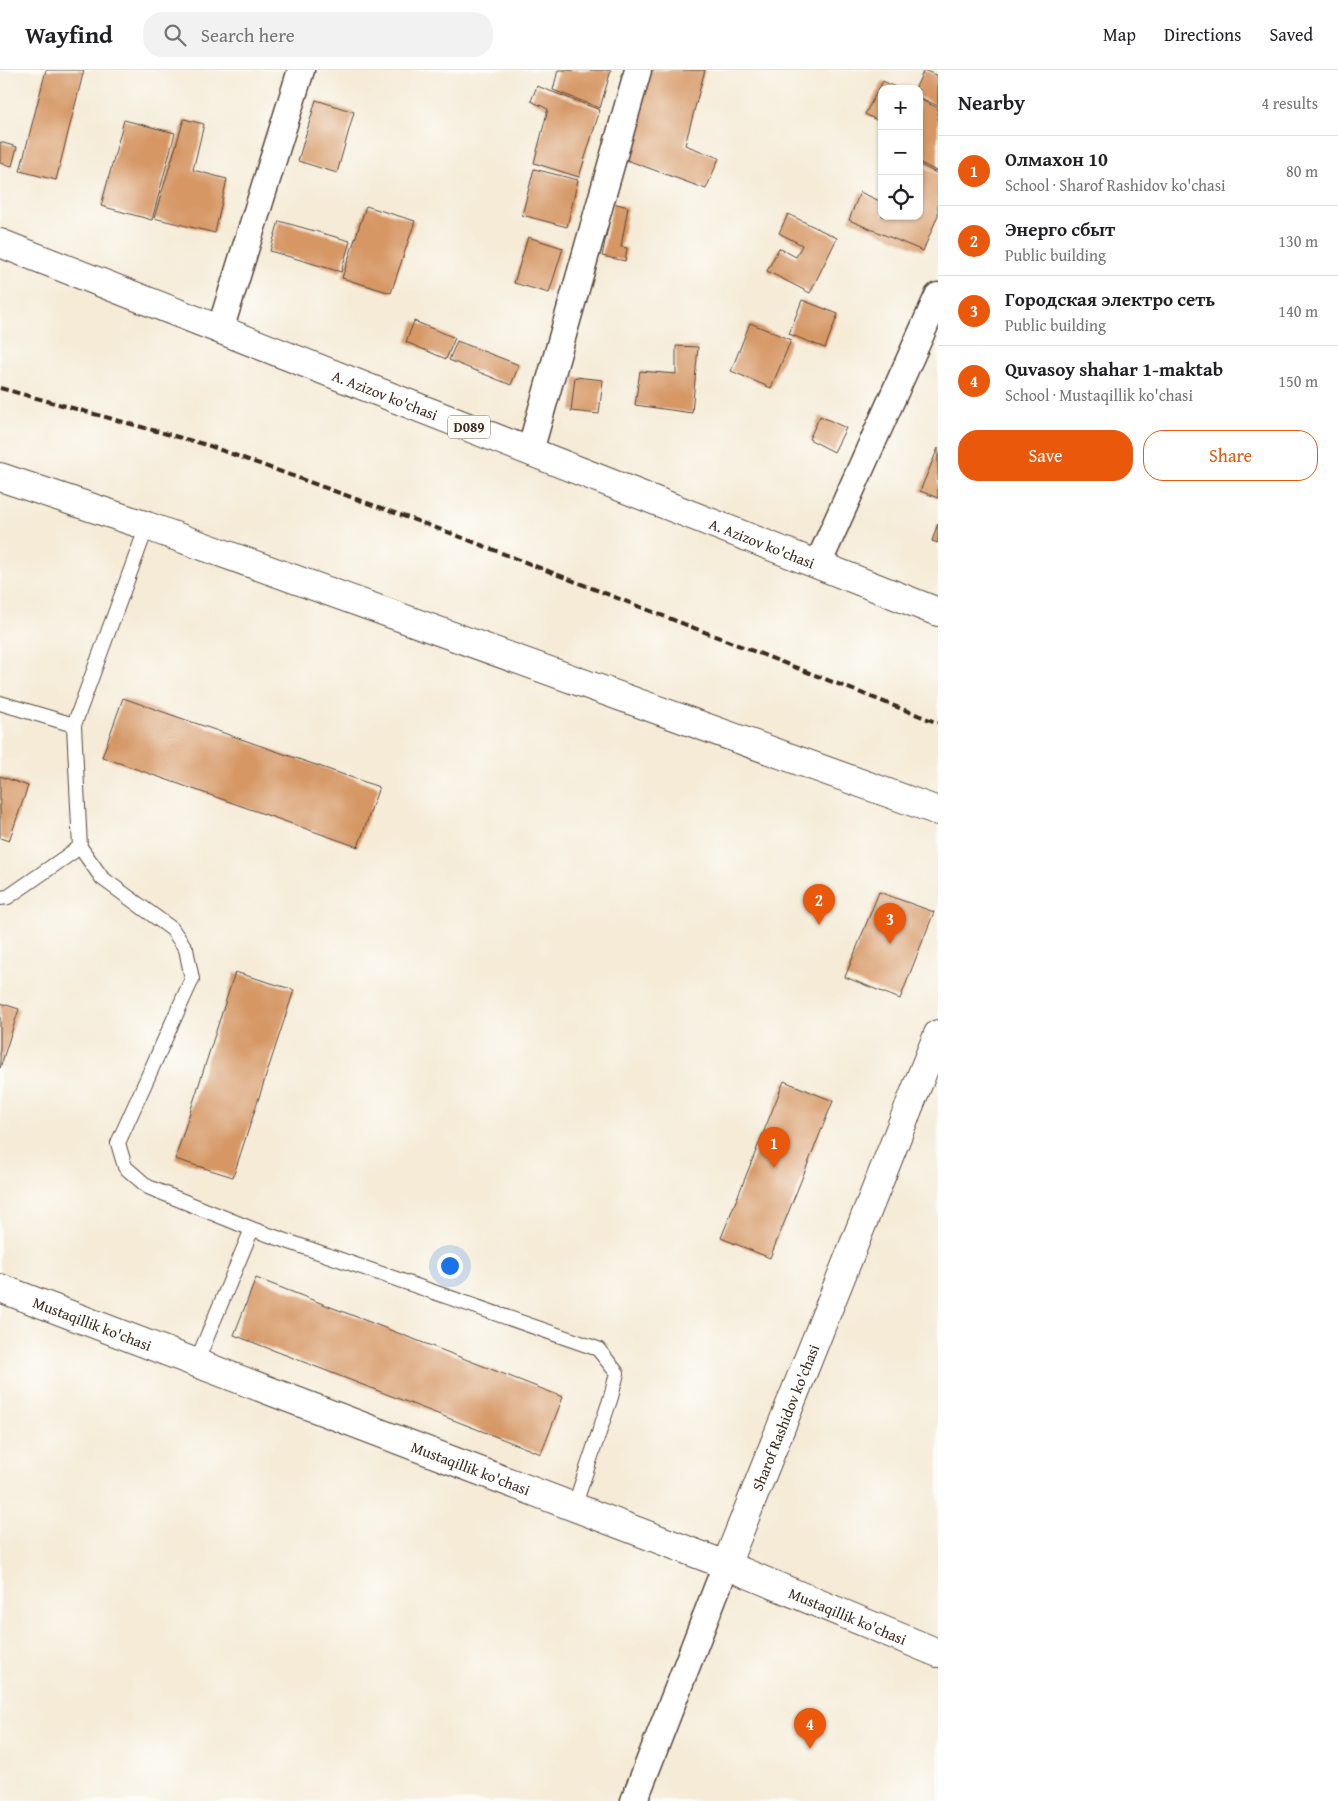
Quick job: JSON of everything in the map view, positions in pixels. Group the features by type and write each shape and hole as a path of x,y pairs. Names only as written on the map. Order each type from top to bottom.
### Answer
{"street":[{"path":"220,330 301,70"},
{"path":"530,451 638,70"},
{"name":"A. Azizov ko'chasi","path":"0,243 938,612"},
{"path":"818,564 938,296"},
{"path":"0,478 147,526 938,811"},
{"name":"Sharof Rashidov ko'chasi","path":"634,1801 938,1034"},
{"name":"Mustaqillik ko'chasi","path":"0,1288 726,1565 938,1653"}],"lane":[{"path":"147,526 74,725 80,847 102,878 172,929 186,949 192,979 118,1143 126,1167 148,1187 252,1229 598,1349 617,1373 611,1397 574,1507"},
{"path":"0,703 74,725"},
{"path":"0,898 8,897 80,847"},
{"path":"196,1363 252,1229"}],"building":[{"path":"46,70 84,70 56,180 20,171"},
{"path":"558,70 611,70 600,108 553,90"},
{"path":"647,70 705,70 685,145 719,158 706,189 624,159"},
{"path":"924,70 938,76 938,106 923,99 923,85 917,85"},
{"path":"883,81 891,85 881,85"},
{"path":"537,86 600,110 579,177 534,163 548,109 531,101"},
{"path":"878,90 878,121 865,114"},
{"path":"316,100 354,112 337,173 298,161"},
{"path":"923,101 938,108 938,172 923,164"},
{"path":"184,119 204,124 193,170 227,179 215,233 154,218"},
{"path":"124,120 175,133 152,220 101,206"},
{"path":"0,142 17,147 12,166 0,163"},
{"path":"923,166 938,174 938,215 923,251 849,220 860,192 878,200 878,220 923,220"},
{"path":"534,169 578,180 567,227 522,215"},
{"path":"613,203 628,207 621,247 627,248 625,261 602,256"},
{"path":"366,206 415,221 391,293 342,278"},
{"path":"788,214 837,238 810,293 767,271 779,248 796,257 802,245 779,233"},
{"path":"279,221 350,241 341,272 270,251"},
{"path":"528,237 563,248 549,293 514,283"},
{"path":"802,300 838,314 825,348 789,334"},
{"path":"414,321 455,338 446,359 406,342"},
{"path":"750,323 791,340 771,388 731,371"},
{"path":"457,341 519,365 511,385 449,360"},
{"path":"676,346 698,347 692,413 635,405 640,371 676,374"},
{"path":"575,377 603,380 599,414 571,411"},
{"path":"820,416 846,428 834,452 809,439"},
{"path":"938,448 938,498 920,491"},
{"path":"938,523 938,543 932,541"},
{"path":"123,698 379,787 358,847 102,757"},
{"path":"0,776 28,786 9,841 0,838"},
{"path":"879,892 934,912 900,999 845,977"},
{"path":"235,972 294,990 233,1177 175,1159"},
{"path":"0,1003 19,1009 0,1068"},
{"path":"784,1081 833,1101 770,1258 721,1238"},
{"path":"256,1278 563,1397 541,1454 234,1335"}],"railway":[{"path":"0,388 207,445 453,534 938,723"}],"place":[{"name":"Энерго сбыт","path":"819,925"},
{"name":"Городская электро сеть","path":"890,944"},
{"name":"Олмахон 10","path":"774,1168"},
{"name":"Quvasoy shahar 1-maktab","path":"810,1749"}]}
